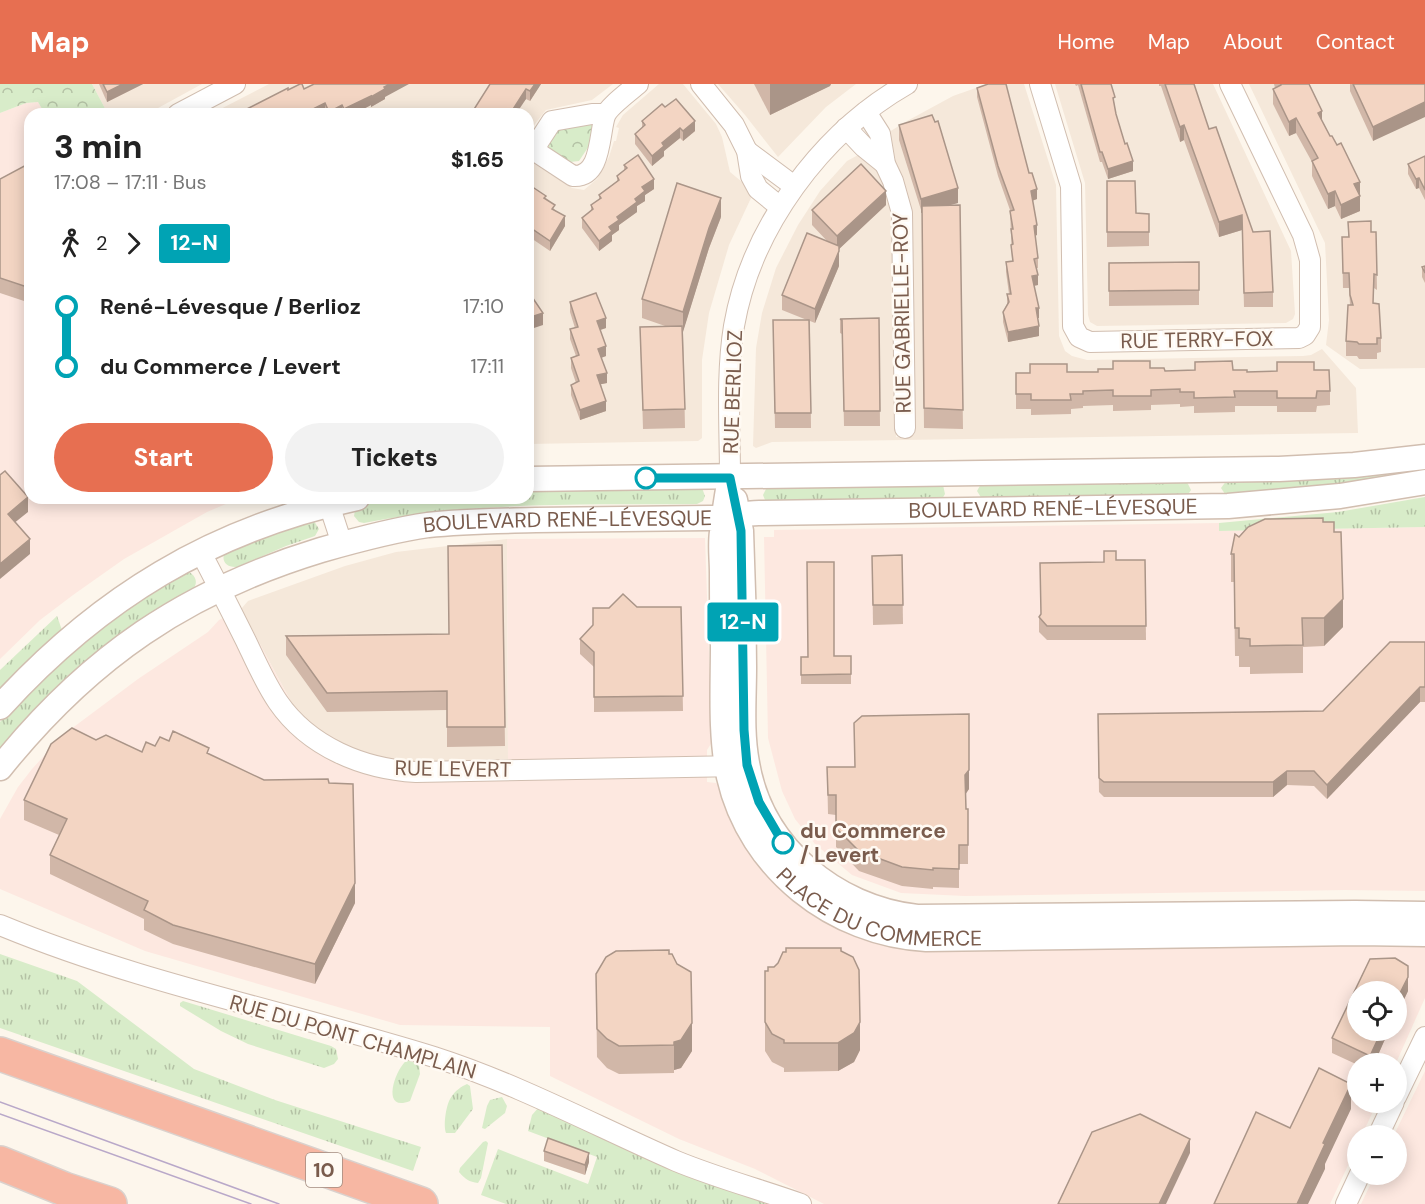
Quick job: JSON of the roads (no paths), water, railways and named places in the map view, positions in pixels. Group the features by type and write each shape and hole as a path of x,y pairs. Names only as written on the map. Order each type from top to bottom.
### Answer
{"highway":[{"name":"10","path":"0,1054 410,1200"},
{"path":"0,1163 96,1204"},
{"path":"64,1189 110,1204"}],"street":[{"path":"189,108 235,84"},
{"path":"605,114 638,84"},
{"path":"701,84 731,120 747,151 749,167 760,193 780,207"},
{"name":"RUE BERLIOZ","path":"730,478 730,392 735,324 751,270 780,207 820,155 846,128 908,84"},
{"name":"RUE TERRY-FOX","path":"1040,84 1071,186 1073,326 1078,337 1090,342 1299,338 1307,333 1310,327 1309,253 1281,188 1230,84"},
{"name":"RUE GABRIELLE-ROY","path":"866,112 880,134 885,165 893,181 902,213 905,428"},
{"name":"RUE GABRIELLE-ROY","path":"846,128 885,165"},
{"path":"747,151 794,186"},
{"name":"BOULEVARD RENÉ-LÉVESQUE","path":"534,480 1279,469 1354,465 1425,457"},
{"name":"PLACE DU COMMERCE","path":"730,478 731,516 721,533 724,721 737,766 755,793 779,838 797,861 835,891 888,913 938,918 1425,914"},
{"name":"BOULEVARD RENÉ-LÉVESQUE","path":"0,768 38,723 88,674 172,613 219,588 276,565 342,544 426,526 464,522 731,516 759,513 1239,506 1340,496 1425,482"},
{"path":"0,707 32,672 100,614 136,588 200,551 320,504"},
{"path":"329,504 342,544"},
{"name":"RUE LEVERT","path":"200,551 272,692 288,715 320,743 357,761 385,769 416,772 737,766"},
{"name":"PLACE DU COMMERCE","path":"737,766 733,791 749,827 769,859 801,891 829,911 859,925 888,934 907,938 944,939 1425,934"},
{"name":"RUE DU PONT CHAMPLAIN","path":"0,925 110,966 434,1058 490,1077 692,1167 801,1204"},
{"path":"1407,1074 1425,1037"},
{"path":"1346,1204 1355,1185"}],"tram line":[{"path":"0,1102 279,1204"},
{"path":"0,1114 251,1204"}],"place":[{"name":"du Commerce / Levert","path":"783,843"}]}
